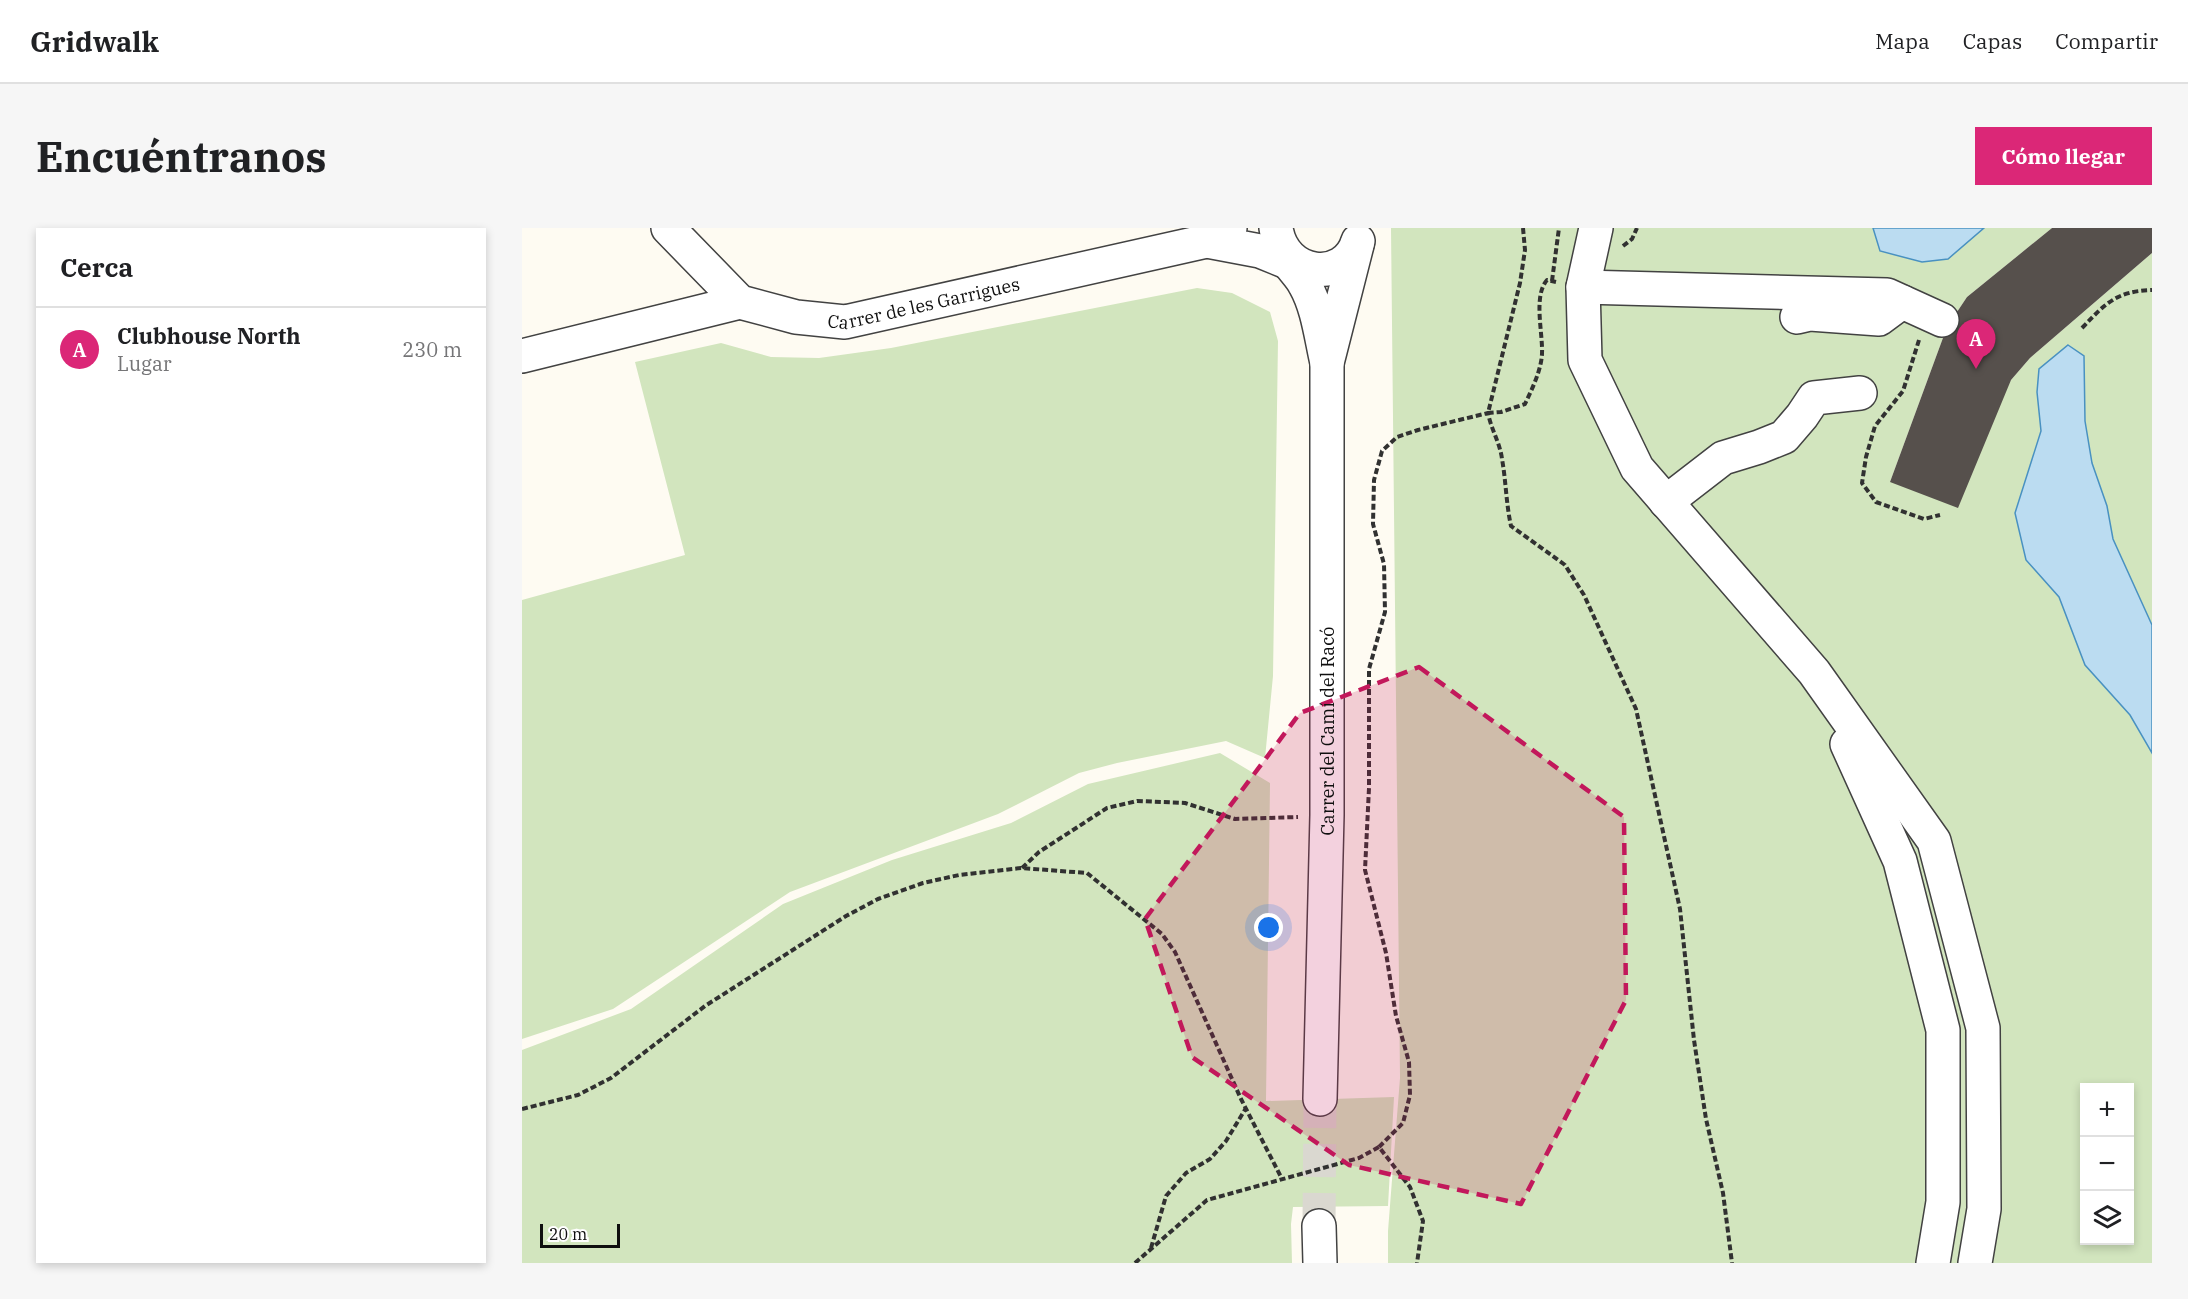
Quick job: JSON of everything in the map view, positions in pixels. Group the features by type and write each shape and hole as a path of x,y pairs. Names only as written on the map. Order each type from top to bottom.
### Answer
{"street":[{"path":"668,228 740,302"},
{"path":"1596,228 1585,360 1637,468 1814,672 1934,841 1983,1028 1984,1209 1975,1263"},
{"name":"Carrer de les Garrigues","path":"740,302 796,317 845,322 1219,234 1260,251 1285,251 1308,268 1323,269 1337,265 1349,256 1358,237"},
{"name":"Carrer del Camí del Racó","path":"1320,1099 1306,814 1327,363 1358,237"},
{"name":"Carrer del Camí del Racó","path":"1285,251 1305,284 1316,315 1327,363"},
{"path":"1592,287 1887,295 1942,320"},
{"path":"522,356 740,302"},
{"path":"1797,317 1810,314 1879,319 1902,302"},
{"path":"1666,502 1723,458 1784,437 1814,398 1860,393"},
{"path":"1814,672 1900,861 1943,1030 1943,1202 1933,1263"},
{"path":"1319,1226 1320,1263"}],"path":[{"path":"1523,228 1525,250 1520,283 1488,412 1502,457 1505,495 1511,526 1565,565 1584,595 1636,710 1680,909 1696,1052 1706,1119 1722,1193 1732,1263"},
{"path":"1552,281 1559,228"},
{"path":"1135,1263 1207,1200 1359,1158 1379,1147 1403,1123 1410,1095 1409,1062 1396,1016 1386,953 1365,870 1370,788 1369,669 1385,612 1384,564 1373,524 1374,480 1382,451 1398,437 1525,404 1534,386 1542,356 1541,287 1547,280 1592,287 1618,250 1632,239 1637,228"},
{"path":"2082,328 2107,302 2133,291 2152,290"},
{"path":"1940,515 1924,519 1876,501 1862,483 1875,426 1903,391 1914,351 1923,331 1942,320"},
{"path":"1021,868 1039,852 1107,808 1137,801 1185,803 1234,819 1306,814"},
{"path":"1296,828 1306,814"},
{"path":"522,1109 578,1095 611,1078 705,1006 846,916 878,899 923,883 1021,868 1087,873 1162,934 1175,952 1246,1108 1282,1179"},
{"path":"1150,1249 1166,1196 1186,1173 1210,1159 1226,1142 1246,1108"},
{"path":"1379,1147 1410,1187 1423,1221 1417,1263"}],"highlighted area":[{"path":"1419,667 1624,817 1626,1000 1521,1204 1349,1165 1192,1057 1145,919 1300,713"}],"green space":[{"path":"1391,228 2052,228 1967,297 1947,327 1890,482 2011,380 2030,358 2152,253 2152,1263 1388,1263 1388,1231 1400,1078"},
{"path":"1197,288 1232,293 1270,312 1278,341 1273,676 1265,758 1226,741 1079,773 998,814 790,892 613,1009 522,1039 522,600 685,555 635,362 721,343 771,357 819,358 891,348"},
{"path":"1220,753 1270,783 1266,1101 1394,1097 1388,1206 1293,1207 1292,1263 522,1263 522,1050 631,1009 783,904 892,860 1011,823 1088,784"}],"water":[{"path":"1873,228 1984,228 1948,259 1922,262 1880,251"},
{"path":"2068,345 2084,356 2085,421 2092,463 2107,506 2113,539 2152,625 2152,753 2130,715 2085,665 2059,597 2026,560 2015,513 2041,431 2037,392 2039,369"}],"building":[{"path":"2052,228 2152,228 2152,253 2030,358 2011,380 1958,508 1890,482 1947,327 1967,297"}],"tunnel":[{"path":"1319,1226 1320,1099"}],"place":[{"name":"Clubhouse North","path":"1976,369"}]}
